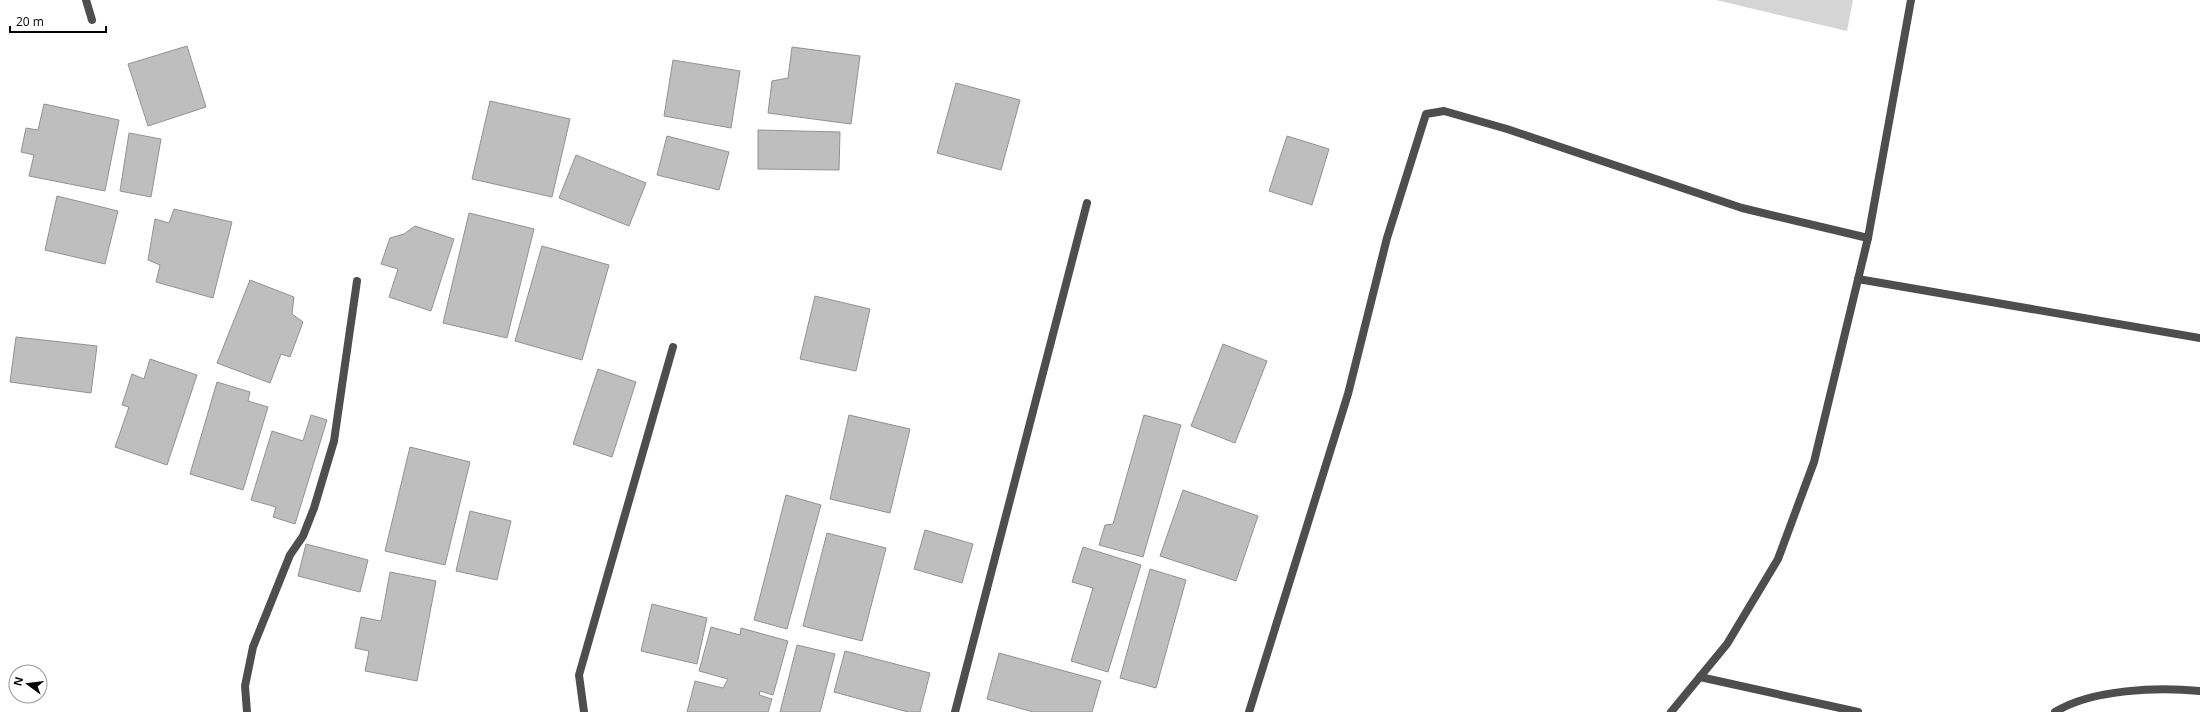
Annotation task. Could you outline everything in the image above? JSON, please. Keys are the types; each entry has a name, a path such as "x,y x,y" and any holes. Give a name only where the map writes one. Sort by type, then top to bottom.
{"street":[{"path":"86,0 92,20"},
{"path":"1671,712 1727,644 1778,559 1814,462 1868,238 1911,0"},
{"path":"1249,712 1348,394 1387,238 1426,114 1444,111 1515,132 1742,208 1868,238"},
{"path":"955,712 1087,203"},
{"path":"1858,279 2200,338"},
{"path":"247,712 245,686 253,647 290,555 303,536 314,508 334,441 357,280"},
{"path":"584,712 579,675 673,347"},
{"path":"1700,677 1858,712"},
{"path":"2055,712 2120,691 2176,689 2200,691"}],"shaded area":[{"path":"1716,0 1853,0 1847,31"}],"building":[{"path":"187,46 206,107 148,126 128,64"},
{"path":"792,47 860,56 851,124 768,113 772,81 788,78"},
{"path":"673,60 740,71 731,128 664,116"},
{"path":"956,83 1020,100 1001,170 937,153"},
{"path":"490,101 570,119 552,197 472,179"},
{"path":"44,104 119,120 105,191 29,176 34,155 21,152 26,128 38,130"},
{"path":"758,130 840,132 839,170 758,169"},
{"path":"129,133 161,139 151,197 120,191"},
{"path":"667,136 729,152 719,190 657,175"},
{"path":"1287,136 1329,149 1312,205 1269,191"},
{"path":"576,155 646,183 629,226 559,198"},
{"path":"57,196 118,211 105,264 45,250"},
{"path":"174,209 232,222 213,298 156,282 160,265 148,260 155,219 169,223"},
{"path":"469,213 534,229 507,338 443,323"},
{"path":"415,226 454,239 431,311 389,297 398,269 381,264 390,238 404,234"},
{"path":"542,246 609,265 582,360 515,341"},
{"path":"250,280 294,297 292,314 303,322 290,357 281,354 270,383 217,363"},
{"path":"815,296 870,309 856,371 800,359"},
{"path":"16,337 97,346 91,393 10,382"},
{"path":"1223,344 1267,361 1235,443 1191,426"},
{"path":"150,359 197,375 167,465 115,447 129,407 122,405 132,374 144,379"},
{"path":"598,369 636,382 612,457 573,444"},
{"path":"217,382 250,392 248,401 268,407 243,490 190,474"},
{"path":"311,415 327,420 295,524 273,517 276,507 251,500 272,431 303,441"},
{"path":"849,415 910,429 890,513 830,499"},
{"path":"1144,415 1181,425 1143,557 1099,545 1105,525 1113,524"},
{"path":"410,447 470,462 445,565 385,551"},
{"path":"1183,490 1258,516 1236,581 1160,556"},
{"path":"786,495 821,505 787,629 754,620"},
{"path":"470,511 511,521 497,580 456,571"},
{"path":"925,530 973,544 962,583 914,569"},
{"path":"827,533 886,548 862,641 803,626"},
{"path":"306,544 368,560 360,592 298,576"},
{"path":"1083,547 1141,565 1108,672 1071,661 1093,588 1072,582"},
{"path":"1150,569 1186,580 1156,688 1120,678"},
{"path":"390,572 436,581 417,681 365,671 369,651 355,648 361,617 381,621"},
{"path":"652,604 707,618 697,664 641,651"},
{"path":"711,627 740,635 741,628 788,641 773,695 760,691 759,695 772,699 768,712 687,712 695,681 723,688 728,679 699,671"},
{"path":"797,645 835,654 820,712 780,712"},
{"path":"845,651 930,673 920,712 908,712 834,692"},
{"path":"999,653 1101,681 1092,712 1033,712 987,699"}]}
